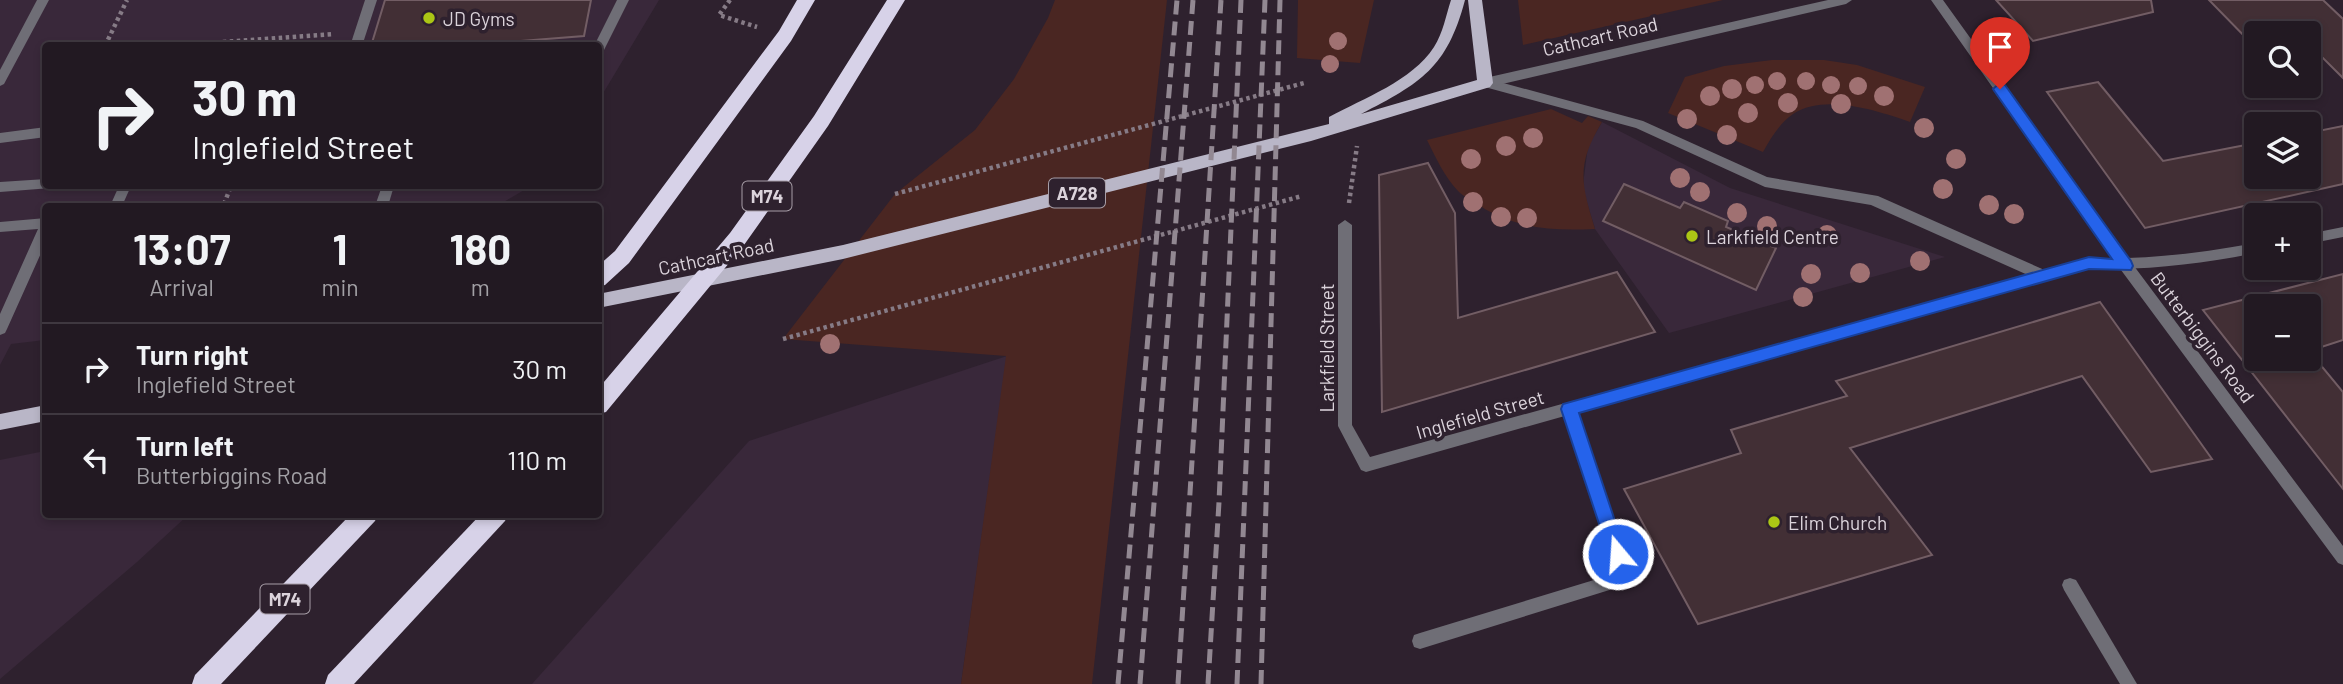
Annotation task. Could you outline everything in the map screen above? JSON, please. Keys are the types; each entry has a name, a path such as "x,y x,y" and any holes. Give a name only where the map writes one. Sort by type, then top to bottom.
{"highway":[{"path":"602,275 622,257 785,36 806,0"},
{"name":"M74","path":"602,400 737,239 821,121 896,0"},
{"name":"M74","path":"204,684 363,518"},
{"path":"337,684 493,518"}],"main road":[{"path":"1311,135 1420,70 1437,54 1447,37 1458,0"},
{"path":"1475,0 1485,83"},
{"name":"A728","path":"1311,135 1485,83"},
{"name":"Cathcart Road","path":"602,300 843,251 1311,135"},
{"path":"0,422 42,414"}],"street":[{"path":"0,81 43,0"},
{"path":"357,42 371,0"},
{"path":"602,42 623,0"},
{"name":"Cathcart Road","path":"1485,83 1846,0"},
{"name":"Butterbiggins Road","path":"1937,0 2126,266 2343,558"},
{"path":"1485,83 1639,124 1765,182 1873,200 2044,276"},
{"path":"0,138 42,133"},
{"path":"0,187 42,184"},
{"path":"0,227 42,224"},
{"name":"Larkfield Street","path":"1345,225 1345,426 1366,465"},
{"path":"2321,236 2343,232"},
{"path":"0,329 42,233"},
{"name":"Inglefield Street","path":"1366,465 2089,263 2126,266 2182,262 2244,250"},
{"path":"1420,641 1626,578 1569,409"},
{"path":"2070,585 2129,684"}],"path":[{"path":"107,42 127,0"},
{"path":"730,0 719,15 785,36"},
{"path":"222,42 360,32"},
{"path":"895,194 1304,83"},
{"path":"1345,225 1361,121"},
{"path":"783,339 1302,196"}],"shaded area":[{"path":"0,0 659,0 602,95 602,42 42,42 42,189 526,189 502,203 42,203 42,340 11,344 0,365"},
{"path":"1055,0 1167,0 1092,684 961,684 1006,356 783,339 895,194 975,130 1014,79"},
{"path":"1298,0 1374,0 1360,63 1297,58"},
{"path":"1518,0 1723,0 1523,45"},
{"path":"1772,60 1824,60 1857,65 1925,87 1910,122 1852,106 1820,105 1806,108 1788,118 1763,152 1668,113 1685,77 1724,66"},
{"path":"1551,109 1582,123 1588,116 1602,122 1588,150 1584,174 1584,186 1595,229 1536,227 1494,214 1458,191 1444,173 1427,140"},
{"path":"1602,122 1730,188 1945,257 1669,333 1595,229 1584,193 1584,177 1588,146"},
{"path":"1007,356 961,684 532,684 749,441"},
{"path":"42,452 42,518 185,518 0,679 0,460"}],"building":[{"path":"385,0 591,0 584,36 509,42 372,42"},
{"path":"1996,0 2151,0 2153,12 2033,41"},
{"path":"2209,0 2323,0 2343,19 2343,78 2321,58 2321,21 2244,21 2244,36"},
{"path":"2098,82 2163,161 2244,145 2244,189 2320,189 2258,203 2244,203 2244,206 2145,228 2047,92"},
{"path":"2343,126 2343,184 2321,189 2321,130"},
{"path":"1428,163 1455,213 1458,318 1617,272 1655,332 1382,412 1379,175"},
{"name":"Larkfield Centre","path":"1624,184 1680,208 1684,202 1728,221 1726,227 1776,248 1756,290 1603,221"},
{"path":"2343,274 2343,340 2321,347 2321,294 2265,294"},
{"path":"2244,299 2244,362 2203,310"},
{"path":"2100,302 2212,459 2151,472 2082,376 1850,448 1932,555 1698,624 1624,489 1741,453 1731,430 1847,396 1836,381"},
{"path":"2321,365 2343,392 2343,489 2251,371 2321,371"}],"railway":[{"path":"1118,684 1177,0"},
{"path":"1140,684 1193,0"},
{"path":"1178,684 1221,0"},
{"path":"1208,684 1219,502 1241,0"},
{"path":"1237,684 1265,0"},
{"path":"1261,684 1280,0"}],"place":[{"name":"JD Gyms","path":"429,18"},
{"name":"Larkfield Centre","path":"1692,236"},
{"name":"Elim Church","path":"1774,522"}],"route":[{"path":"1618,554 1569,409 2089,263 2126,266 2000,89"}]}
